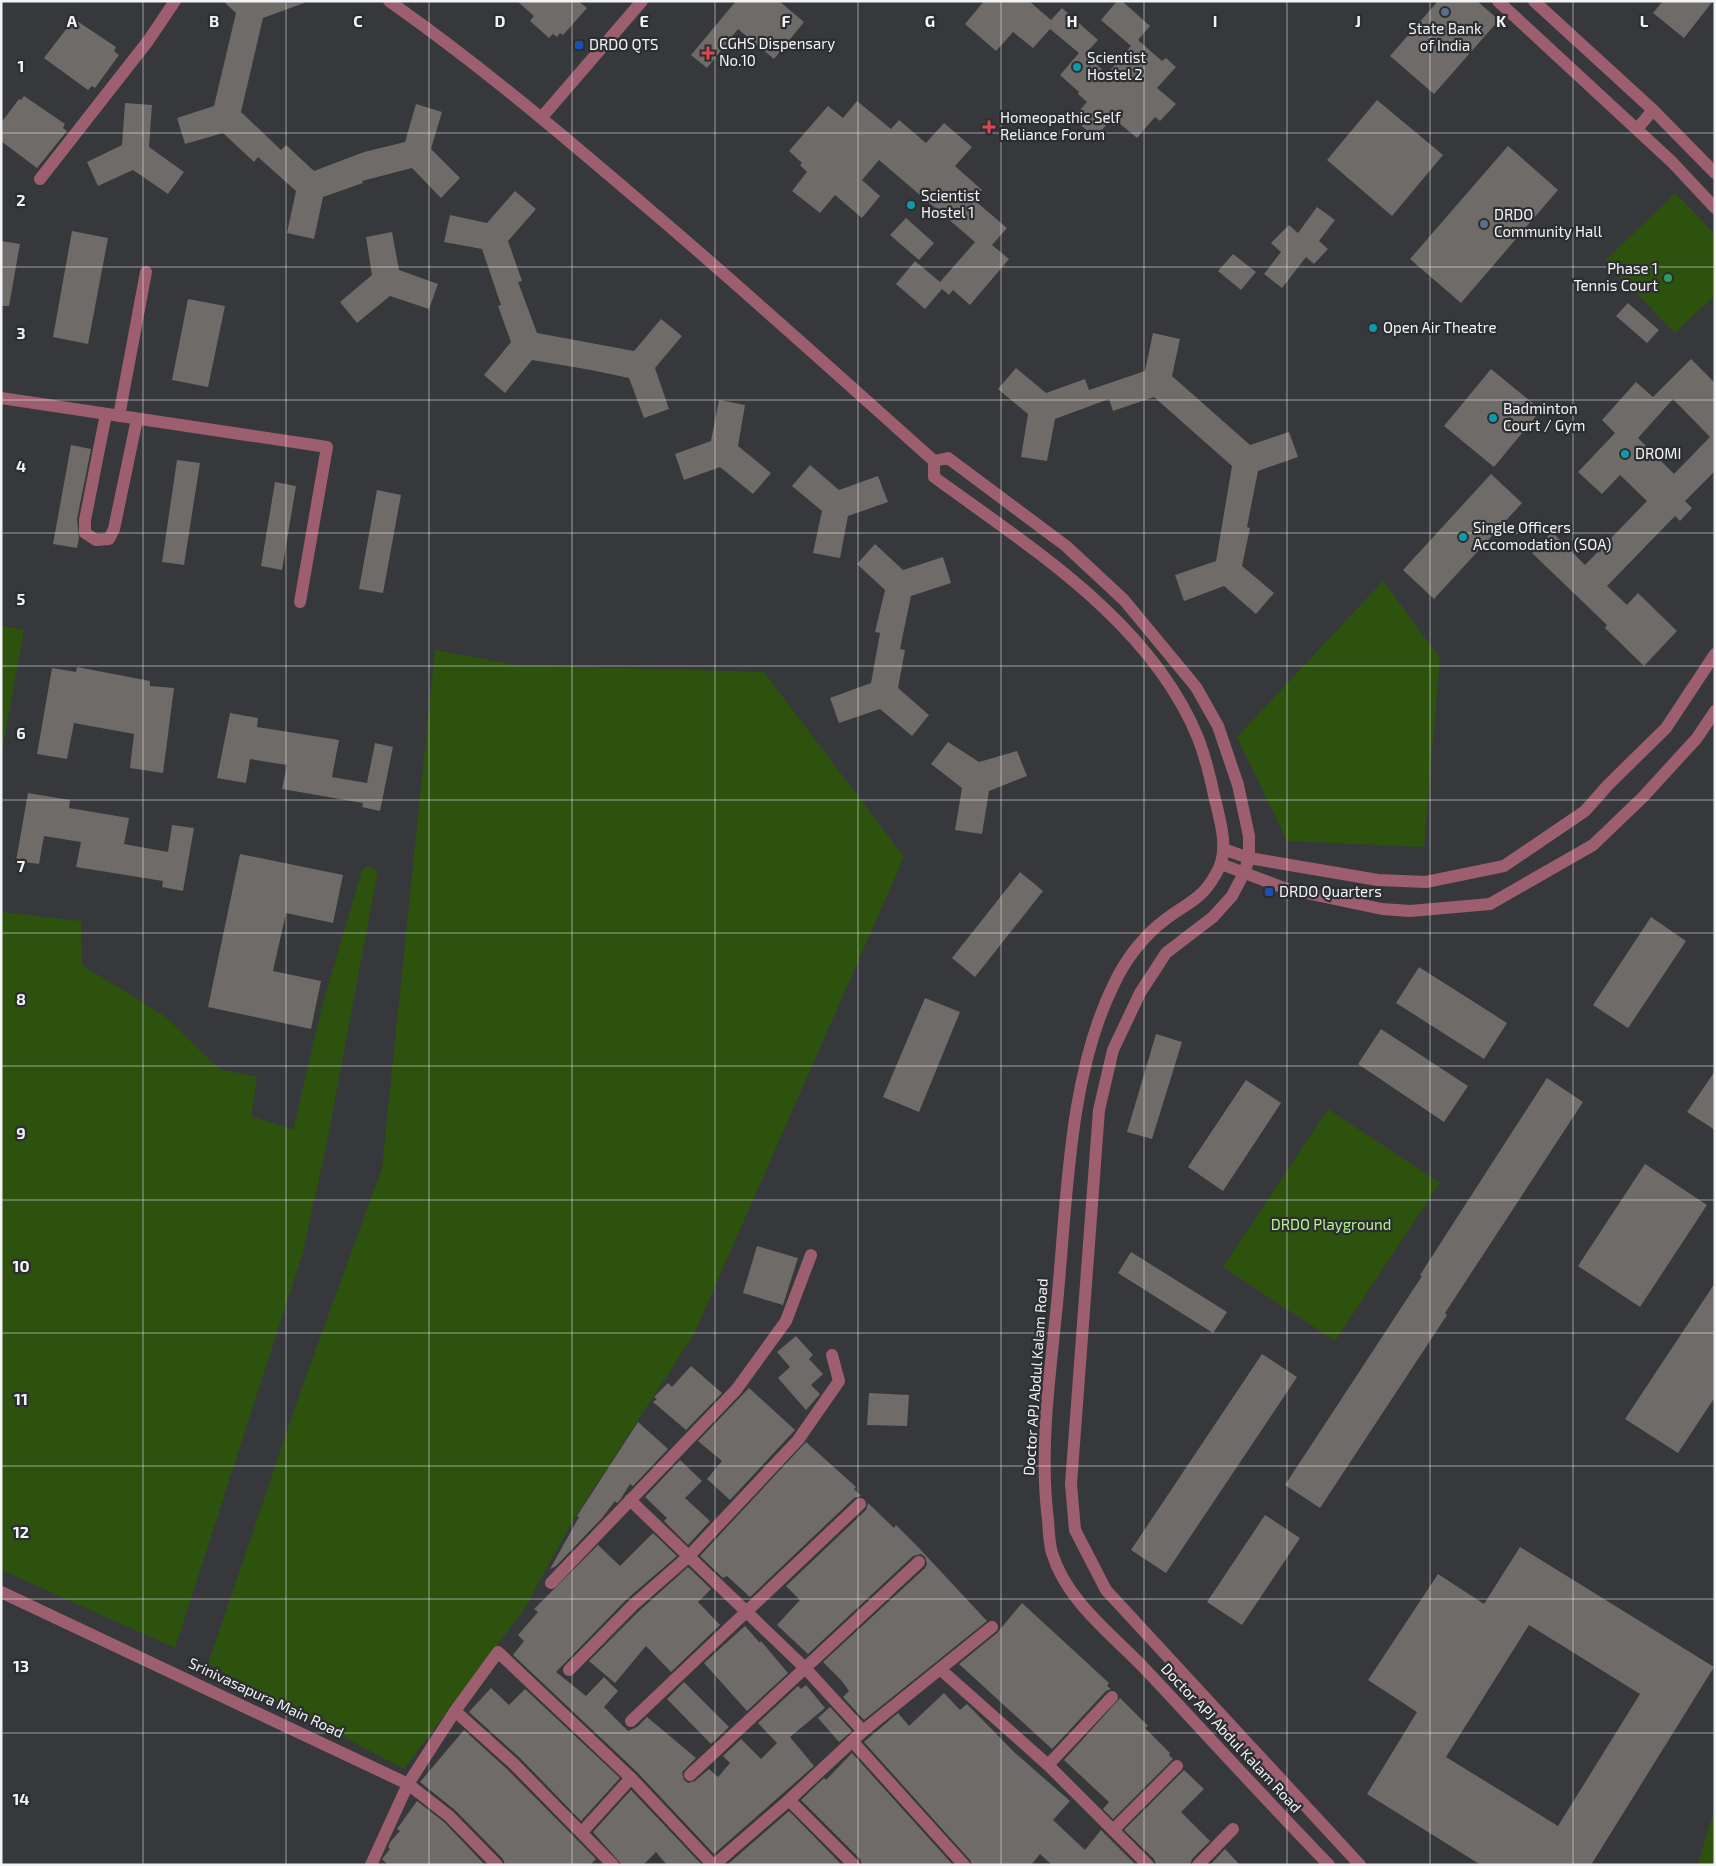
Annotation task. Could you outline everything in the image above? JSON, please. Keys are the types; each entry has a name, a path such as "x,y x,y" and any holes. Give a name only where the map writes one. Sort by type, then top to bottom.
{"street":[{"path":"40,179 148,41 175,1"},
{"path":"390,1 477,65 542,117 701,253 934,461 934,477 1093,597 1134,639 1173,690 1198,740 1220,819 1223,849 1221,864 1287,889 1382,909 1410,911 1490,904 1593,845 1643,797 1697,738 1715,711"},
{"path":"1498,1 1672,162 1715,208"},
{"path":"1534,1 1653,110 1715,173"},
{"path":"542,117 636,3"},
{"path":"1637,129 1653,110"},
{"path":"119,416 146,272"},
{"path":"1,398 327,447 300,602"},
{"path":"106,414 85,520 86,533 96,540 108,539 114,529 137,419"},
{"path":"934,461 948,458 1066,546 1124,600 1196,687 1218,726 1238,785 1249,836 1249,858 1244,873 1232,896 1213,917 1166,953 1140,993 1113,1050 1098,1120 1071,1484 1075,1530 1106,1590 1360,1865"},
{"path":"997,523 1009,505"},
{"path":"1223,849 1249,858 1378,880 1426,882 1504,866 1584,812 1608,785 1666,728 1715,654"},
{"name":"Doctor APJ Abdul Kalam Road","path":"1221,864 1211,883 1195,901 1166,919 1144,939 1114,983 1092,1041 1074,1122 1066,1195 1065,1225 1049,1387 1044,1487 1052,1553 1064,1580 1084,1608 1329,1865"},
{"path":"551,1583 736,1390 786,1321 811,1255"},
{"path":"569,1670 634,1605 689,1556 798,1440 839,1381 832,1355"},
{"path":"630,1500 805,1668 863,1731"},
{"path":"631,1721 860,1504"},
{"path":"690,1774 919,1562"},
{"name":"Srinivasapura Main Road","path":"1,1592 408,1784 449,1816 497,1865"},
{"path":"371,1865 408,1784 455,1711 498,1652 631,1778 713,1865 789,1800 863,1731 992,1627"},
{"path":"940,1669 1048,1765 1148,1865"},
{"path":"1048,1765 1112,1697"},
{"path":"455,1711 514,1764 613,1865"},
{"path":"852,1742 964,1865"},
{"path":"1114,1829 1177,1766"},
{"path":"582,1832 631,1778"},
{"path":"789,1800 854,1865"},
{"path":"1198,1865 1233,1829"}],"green space":[{"name":"Phase 1 Tennis Court","path":"1675,193 1715,234 1715,295 1675,333 1605,261"},
{"path":"1383,581 1440,658 1424,847 1287,841 1237,737"},
{"path":"1,626 24,630 1,757"},
{"path":"435,650 516,665 764,672 904,857 694,1334 572,1522 525,1608 404,1769 208,1664 301,1390 382,1168"},
{"path":"367,866 376,869 377,876 327,1142 303,1252 175,1648 1,1570 1,912 81,921 82,965 166,1017 219,1069 257,1077 251,1116 293,1130 323,1003 362,870"},
{"name":"DRDO Playground","path":"1328,1109 1440,1183 1335,1341 1223,1267"},
{"path":"1715,1807 1715,1865 1697,1865 1698,1863"}],"building":[{"path":"223,1 304,1 304,3 263,18 241,112 281,150 286,145 314,171 364,152 405,142 416,104 442,112 431,149 460,178 441,198 412,168 362,181 363,183 323,197 314,239 287,233 296,191 258,157 254,162 223,133 185,144 177,118 214,106 236,13"},
{"path":"517,1 578,1 587,8 563,35 560,33 557,37 553,34 549,38 530,21 534,16"},
{"path":"736,1 779,1 804,22 774,59 738,29 707,68 691,55"},
{"name":"Scientist Hostel 2","path":"984,1 1029,1 1051,20 1062,8 1098,40 1085,54 1107,74 1131,46 1101,20 1117,1 1122,1 1150,26 1138,40 1162,61 1166,58 1176,67 1157,88 1176,104 1160,121 1155,117 1137,138 1118,122 1114,126 1109,122 1095,138 1073,118 1087,102 1060,75 1079,53 1050,29 1033,48 1013,32 996,51 965,24"},
{"path":"1438,1 1477,1 1499,20 1434,94 1390,56"},
{"path":"1663,1 1713,1 1684,38 1653,13"},
{"path":"74,19 116,47 114,51 119,55 95,88 92,86 88,90 44,58"},
{"path":"24,96 65,124 63,128 67,131 37,168 1,141 1,123 19,99 21,100"},
{"path":"1377,100 1443,155 1392,216 1327,160"},
{"name":"Scientist Hostel 1","path":"857,101 891,129 899,120 926,143 944,123 972,147 955,166 982,190 973,199 1007,228 992,245 1009,259 970,305 953,290 949,295 942,289 925,309 896,284 915,261 940,282 975,242 879,160 862,180 880,196 862,218 835,195 820,213 792,191 807,172 800,165 802,163 789,151 828,106 843,118"},
{"path":"125,103 152,105 149,147 184,172 168,194 133,170 98,186 87,162 122,145"},
{"name":"DRDO Community Hall","path":"1508,146 1558,190 1461,303 1410,259"},
{"path":"515,191 536,209 508,241 522,281 518,282 537,333 634,351 661,319 682,336 655,368 669,409 644,418 629,378 591,370 532,360 505,393 484,375 511,342 498,306 501,305 482,249 444,242 450,215 487,223"},
{"path":"1317,207 1335,220 1319,241 1328,249 1314,264 1306,257 1282,288 1264,274 1281,252 1271,243 1289,225 1298,233"},
{"path":"906,218 934,243 919,260 890,235"},
{"path":"72,231 108,238 88,344 53,337"},
{"path":"392,232 399,270 438,284 429,309 390,296 357,323 340,302 372,275 366,237"},
{"path":"1,241 20,244 9,306 1,306"},
{"path":"1233,254 1256,272 1241,290 1218,271"},
{"path":"188,299 225,306 208,387 172,380"},
{"path":"1628,303 1659,330 1647,343 1616,316"},
{"path":"1153,333 1180,339 1172,376 1250,445 1289,432 1298,457 1258,471 1247,527 1250,528 1242,566 1274,593 1256,614 1224,586 1184,601 1175,575 1216,561 1232,466 1154,397 1113,411 1109,399 1055,419 1047,461 1021,457 1028,414 998,389 1016,368 1046,393 1085,379 1089,390 1145,371"},
{"name":"DROMI","path":"1691,359 1715,383 1715,471 1685,501 1692,508 1680,521 1675,516 1607,586 1627,605 1638,593 1677,631 1644,666 1605,628 1607,625 1532,553 1552,532 1585,565 1647,501 1620,475 1602,494 1578,472 1615,433 1602,420 1636,382 1653,397","holes":["1673,399 1710,437 1674,474 1638,438"]},
{"name":"Badminton Court / Gym","path":"1491,369 1541,410 1494,467 1444,426"},
{"path":"719,400 745,405 738,446 771,473 753,494 720,467 684,480 675,454 711,441"},
{"path":"71,445 91,449 77,519 79,538 77,548 53,544"},
{"path":"177,460 200,463 184,565 162,562"},
{"path":"810,465 839,490 878,476 888,502 848,516 840,558 813,553 822,511 792,486"},
{"name":"Single Officers Accomodation (SOA)","path":"1491,474 1522,503 1434,599 1403,570"},
{"path":"275,482 296,486 282,570 261,566"},
{"path":"377,490 401,495 383,593 359,589"},
{"path":"875,544 903,570 943,557 951,583 911,596 900,649 905,650 898,688 929,715 912,736 880,709 839,723 830,698 871,683 880,633 875,632 885,590 857,564"},
{"path":"77,667 150,681 150,686 174,688 163,773 130,768 134,734 74,723 67,759 37,754 52,668 76,672"},
{"path":"230,713 258,718 257,727 339,740 332,777 367,783 375,743 393,747 380,811 362,807 363,803 282,789 287,765 250,759 246,783 217,778"},
{"path":"948,742 979,762 1017,751 1027,776 989,791 982,834 955,830 962,788 931,764"},
{"path":"28,793 70,800 69,808 129,818 124,844 168,852 172,825 194,828 183,891 162,887 163,881 76,867 81,842 44,836 39,864 16,861"},
{"path":"240,854 343,875 333,923 286,913 273,971 321,981 311,1029 208,1007"},
{"path":"1020,872 1043,891 975,977 952,958"},
{"path":"1651,917 1686,941 1628,1028 1593,1005"},
{"path":"1419,967 1507,1023 1484,1059 1396,1003"},
{"path":"925,998 960,1012 919,1112 883,1097"},
{"path":"1381,1029 1468,1086 1444,1122 1358,1064"},
{"path":"1156,1034 1182,1042 1152,1139 1127,1132"},
{"path":"1715,1071 1715,1130 1687,1112"},
{"path":"1547,1078 1583,1102 1445,1313 1447,1315 1320,1508 1285,1485 1422,1276 1420,1275"},
{"path":"1246,1080 1281,1103 1223,1191 1188,1167"},
{"path":"1645,1164 1707,1205 1640,1307 1578,1266"},
{"path":"757,1246 798,1258 783,1305 743,1293"},
{"path":"1131,1252 1227,1312 1213,1333 1118,1273"},
{"path":"1715,1283 1715,1397 1678,1453 1625,1419"},
{"path":"796,1336 813,1355 809,1359 823,1374 811,1385 820,1394 806,1410 778,1378 790,1367 777,1352"},
{"path":"1262,1354 1297,1377 1166,1573 1131,1550"},
{"path":"691,1366 722,1393 686,1430 653,1402 657,1399 654,1397 668,1383 672,1387"},
{"path":"749,1388 795,1430 730,1500 707,1479 722,1461 698,1441"},
{"path":"869,1393 909,1395 907,1426 867,1425"},
{"path":"638,1422 668,1449 633,1486 630,1484 620,1500 617,1503 615,1501 602,1518 556,1566 550,1569 579,1517 577,1516"},
{"path":"806,1442 856,1487 854,1489 861,1496 854,1498 750,1597 727,1576 723,1578 700,1556"},
{"path":"680,1460 702,1481 685,1498 710,1521 688,1545 664,1521 667,1518 645,1497"},
{"path":"868,1503 894,1528 896,1525 987,1621 864,1720 843,1697 849,1691 823,1662 925,1568 927,1564 925,1557 921,1554 913,1556 808,1654 777,1625 800,1600 786,1586 866,1510"},
{"path":"1265,1515 1300,1538 1242,1625 1207,1602"},
{"path":"653,1533 677,1556 627,1599 556,1672 586,1696 604,1677 618,1691 604,1707 628,1731 637,1727 647,1717 696,1758 682,1772 684,1780 688,1783 695,1781 709,1769 718,1777 730,1763 723,1756 741,1739 761,1759 777,1743 758,1723 798,1686 801,1689 806,1685 825,1708 790,1737 814,1766 714,1854 637,1772 513,1655 524,1641 518,1635 538,1612 534,1609 598,1545 620,1566"},
{"path":"1520,1547 1714,1667 1591,1865 1481,1865 1367,1794 1417,1712 1368,1680 1438,1574 1484,1604","holes":["1529,1625 1640,1694 1558,1826 1446,1757"]},
{"path":"688,1567 711,1589 698,1602 720,1625 671,1672 646,1646 615,1683 589,1661 639,1611"},
{"path":"1022,1603 1109,1683 1107,1686 1111,1689 1106,1691 1052,1749 959,1664 997,1633"},
{"path":"745,1626 760,1643 761,1641 788,1673 747,1711 704,1663"},
{"path":"684,1682 729,1727 711,1744 667,1699"},
{"path":"491,1688 509,1705 525,1689 620,1778 581,1821 520,1758 469,1712"},
{"path":"944,1693 960,1710 967,1704 1015,1753 1070,1801 1053,1820 1085,1850 1101,1830 1136,1865 1052,1865 1040,1854 1031,1865 972,1865 970,1860 864,1742 898,1713 909,1726"},
{"path":"1120,1698 1148,1726 1145,1728 1170,1753 1169,1755 1173,1759 1113,1819 1103,1809 1109,1802 1064,1760"},
{"path":"830,1707 852,1731 839,1742 818,1718"},
{"path":"464,1730 508,1770 596,1859 590,1865 505,1865 503,1859 455,1810 420,1782"},
{"path":"852,1753 953,1865 862,1865 860,1859 801,1800 824,1778 826,1780"},
{"path":"1184,1770 1204,1789 1181,1812 1210,1841 1192,1859 1190,1865 1156,1865 1154,1859 1124,1830"},
{"path":"631,1790 702,1865 667,1865 656,1852 643,1865 622,1865 593,1832"},
{"path":"417,1801 444,1822 485,1865 388,1865 382,1859 390,1849 388,1847 391,1841 400,1831 397,1829"},
{"path":"789,1811 842,1865 727,1865"},
{"path":"1225,1849 1240,1865 1210,1865"}],"place":[{"name":"State Bank of India","path":"1445,12"},
{"name":"DRDO QTS","path":"579,45"},
{"name":"CGHS Dispensary No.10","path":"708,53"},
{"name":"Scientist Hostel 2","path":"1077,67"},
{"name":"Homeopathic Self Reliance Forum","path":"989,127"},
{"name":"Scientist Hostel 1","path":"911,205"},
{"name":"DRDO Community Hall","path":"1484,224"},
{"name":"Phase 1 Tennis Court","path":"1668,278"},
{"name":"Open Air Theatre","path":"1373,328"},
{"name":"Badminton Court / Gym","path":"1493,418"},
{"name":"DROMI","path":"1625,454"},
{"name":"Single Officers Accomodation (SOA)","path":"1463,537"},
{"name":"DRDO Quarters","path":"1269,892"}]}
